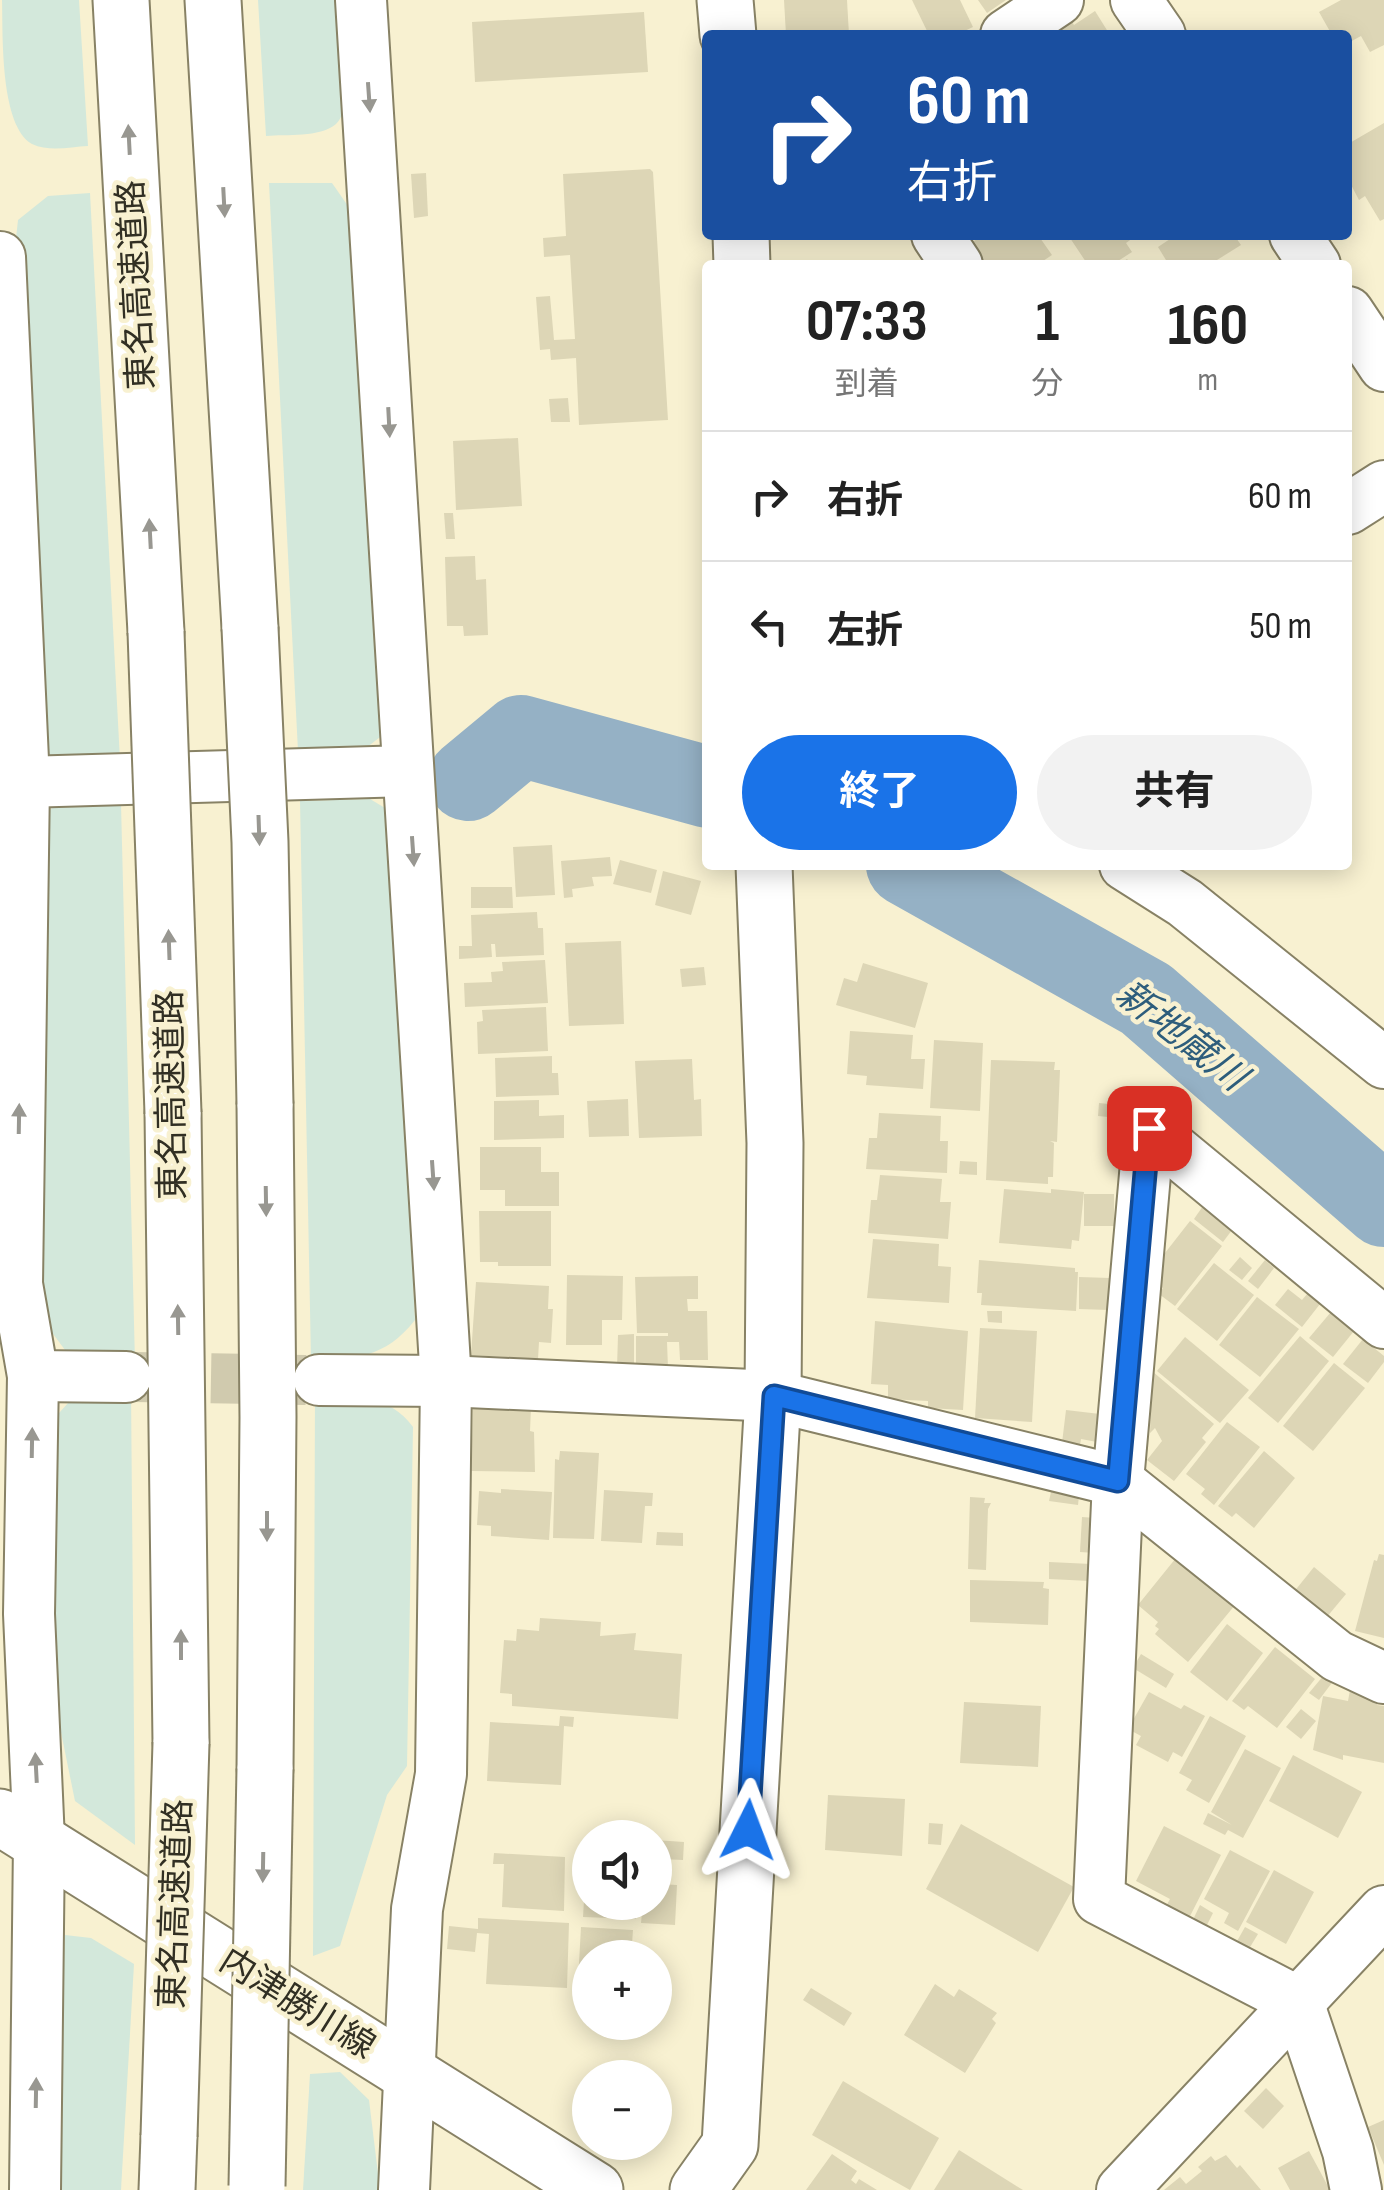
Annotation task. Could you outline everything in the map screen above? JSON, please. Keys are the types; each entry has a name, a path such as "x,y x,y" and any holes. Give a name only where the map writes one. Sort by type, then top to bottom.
{"main road":[{"name":"東名高速道路","path":"122,0 156,632 174,1112 182,1742 167,2190"},
{"path":"212,0 260,842 268,1417 257,2188"},
{"path":"725,0 728,30"},
{"path":"698,2190 730,2144 774,1396 775,1143 764,870"},
{"name":"内津勝川線","path":"20,1829 595,2190"}],"street":[{"path":"361,0 446,1382 440,1774 417,1910 404,2190"},
{"path":"1013,30 1058,0"},
{"path":"1136,0 1157,30"},
{"path":"0,257 24,782 17,1284 33,1376 20,1829 35,2190"},
{"path":"1352,318 1384,366"},
{"path":"1352,506 1384,486"},
{"path":"24,782 408,771"},
{"path":"1133,870 1185,903 1384,1063"},
{"path":"1356,2190 1348,2151 1298,2002 1099,1899 1118,1481 1149,1128 1384,1323"},
{"path":"33,1376 126,1377"},
{"path":"319,1380 774,1396 1118,1481 1337,1656 1384,1678"},
{"path":"1122,2190 1384,1911"}],"green space":[{"path":"2,0 79,0 88,146 45,148 32,144 22,134 14,119 5,79"},
{"path":"258,0 339,0 346,85 342,115 336,124 312,133 266,136"},
{"path":"269,183 332,183 348,206 384,734 362,751 298,751"},
{"path":"90,193 120,760 45,764 14,257 18,220 48,196"},
{"path":"370,799 390,811 415,1320 392,1342 369,1354 311,1360 300,801"},
{"path":"121,804 135,1363 68,1354 39,1315 38,819 52,808"},
{"path":"108,1390 131,1391 135,1845 75,1801 41,1634 40,1434 69,1402"},
{"path":"315,1394 381,1403 404,1416 413,1427 407,1766 387,1795 340,1946 313,1956"},
{"path":"65,1935 91,1938 134,1964 121,2190 50,2190"},
{"path":"340,2072 369,2100 380,2190 303,2190 310,2074"}],"building":[{"path":"784,0 847,0 849,30 786,30"},
{"path":"912,0 960,0 973,27 967,30 927,30"},
{"path":"978,0 1006,0 987,13"},
{"path":"1341,0 1384,0 1384,45 1370,52 1361,36 1352,41 1352,30 1329,30 1319,12"},
{"path":"1095,11 1107,30 1050,30 1069,17 1074,25"},
{"path":"644,12 648,72 475,82 472,22"},
{"path":"1384,123 1384,219 1380,221 1365,196 1359,200 1352,187 1352,142"},
{"path":"650,169 668,420 579,425 576,358 551,360 550,349 540,350 536,297 550,296 554,340 575,339 570,255 544,257 543,238 566,236 563,174"},
{"path":"426,173 428,216 414,218 411,174"},
{"path":"976,240 1042,240 1052,255 1044,260 978,260 968,245"},
{"path":"1071,240 1130,240 1126,243 1132,252 1120,260 1085,260"},
{"path":"1168,240 1238,240 1241,245 1217,260 1166,260 1158,247"},
{"path":"568,398 570,422 551,422 549,399"},
{"path":"518,438 522,506 456,510 453,441"},
{"path":"444,513 453,513 455,539 446,539"},
{"path":"475,556 476,580 486,579 488,635 464,636 463,626 447,626 445,557"},
{"path":"552,845 555,895 516,897 513,847"},
{"path":"610,857 612,876 592,877 594,886 572,889 573,897 564,898 561,861"},
{"path":"620,860 657,870 651,893 613,884"},
{"path":"663,871 701,881 691,915 655,905"},
{"path":"471,887 512,887 513,908 471,908"},
{"path":"537,912 538,928 543,928 544,955 496,957 495,944 491,944 492,957 459,959 459,946 472,946 471,915"},
{"path":"621,941 624,1024 569,1026 565,943"},
{"path":"545,960 548,1003 465,1007 464,983 492,982 491,972 503,971 502,962"},
{"path":"863,963 928,983 915,1028 836,1005 844,978 857,982"},
{"path":"704,967 706,985 682,987 680,969"},
{"path":"546,1007 548,1051 478,1054 477,1022 483,1021 482,1010"},
{"path":"850,1031 913,1035 911,1059 925,1059 923,1089 866,1085 867,1076 847,1074"},
{"path":"934,1040 983,1043 980,1111 930,1108"},
{"path":"552,1056 552,1073 558,1073 559,1095 496,1097 495,1058"},
{"path":"692,1059 694,1100 701,1099 702,1136 639,1138 635,1061"},
{"path":"991,1060 1055,1062 1054,1070 1060,1070 1057,1142 1050,1141 1054,1143 1053,1177 1048,1177 1048,1184 986,1180"},
{"path":"628,1099 629,1136 589,1137 587,1101"},
{"path":"539,1100 539,1116 564,1115 564,1138 494,1140 494,1101"},
{"path":"1099,1103 1118,1105 1118,1118 1098,1116"},
{"path":"879,1113 941,1116 940,1141 948,1141 947,1173 866,1169 869,1138 877,1138"},
{"path":"480,1147 541,1147 541,1172 559,1172 559,1206 505,1206 505,1190 480,1190"},
{"path":"960,1161 977,1162 977,1175 959,1174"},
{"path":"880,1175 942,1179 940,1202 951,1202 948,1239 868,1233 871,1200 877,1200"},
{"path":"1004,1189 1084,1192 1079,1241 1072,1240 1071,1249 999,1243"},
{"path":"1084,1194 1114,1194 1114,1226 1084,1226"},
{"path":"1203,1206 1232,1230 1223,1242 1194,1219"},
{"path":"479,1211 551,1211 551,1266 480,1262"},
{"path":"1190,1221 1222,1246 1175,1306 1159,1294 1163,1288 1156,1283 1156,1273 1163,1265 1158,1262"},
{"path":"873,1239 939,1244 938,1266 951,1267 949,1303 867,1298"},
{"path":"1240,1257 1252,1268 1242,1280 1229,1270"},
{"path":"979,1260 1075,1268 1076,1311 981,1305 982,1293 977,1293"},
{"path":"1265,1260 1274,1268 1258,1289 1248,1281"},
{"path":"1214,1263 1254,1295 1217,1341 1177,1309"},
{"path":"567,1275 623,1276 622,1320 602,1320 602,1345 566,1345"},
{"path":"698,1276 698,1299 687,1299 688,1311 707,1311 708,1360 680,1360 679,1342 667,1342 668,1368 636,1368 636,1336 668,1333 637,1333 635,1277"},
{"path":"1079,1277 1110,1278 1109,1310 1079,1309"},
{"path":"476,1282 549,1286 548,1309 553,1309 551,1343 539,1342 538,1359 471,1355"},
{"path":"1288,1289 1302,1300 1308,1293 1320,1304 1302,1327 1275,1305"},
{"path":"1257,1297 1299,1329 1260,1377 1219,1345"},
{"path":"987,1311 1002,1311 1002,1323 988,1322"},
{"path":"1331,1312 1354,1331 1333,1357 1309,1338"},
{"path":"875,1321 968,1331 963,1410 928,1408 928,1401 888,1399 888,1385 871,1384"},
{"path":"980,1328 1037,1331 1032,1422 975,1418"},
{"path":"634,1334 634,1367 617,1367 618,1335"},
{"path":"1300,1336 1329,1361 1278,1423 1248,1398"},
{"path":"1185,1337 1249,1390 1220,1423 1157,1371"},
{"path":"1363,1339 1384,1356 1384,1362 1368,1383 1343,1364"},
{"path":"1334,1363 1365,1388 1313,1451 1283,1426"},
{"path":"1152,1371 1214,1424 1202,1438 1206,1442 1174,1481 1147,1460 1162,1441 1155,1428 1150,1433"},
{"path":"486,1404 531,1407 535,1472 471,1471 473,1408 486,1409"},
{"path":"1066,1410 1100,1414 1097,1442 1081,1439 1080,1445 1062,1443"},
{"path":"1227,1422 1260,1447 1214,1505 1201,1494 1205,1489 1186,1474"},
{"path":"560,1451 599,1453 594,1539 553,1538 555,1459 559,1460"},
{"path":"1264,1451 1295,1478 1254,1528 1236,1513 1232,1517 1218,1506"},
{"path":"501,1489 552,1492 549,1540 491,1536 491,1526 477,1525 479,1491 501,1493"},
{"path":"604,1490 653,1493 652,1506 645,1506 642,1543 601,1541"},
{"path":"1051,1492 1079,1496 1078,1505 1049,1501"},
{"path":"970,1497 985,1498 984,1503 991,1503 986,1570 968,1569"},
{"path":"1082,1517 1096,1518 1095,1553 1080,1552"},
{"path":"657,1532 683,1533 683,1546 656,1545"},
{"path":"1180,1553 1235,1605 1188,1662 1155,1634 1158,1622 1138,1605"},
{"path":"1379,1554 1384,1555 1384,1638 1355,1631"},
{"path":"1049,1562 1091,1564 1090,1581 1049,1579"},
{"path":"1314,1567 1346,1594 1321,1624 1289,1598"},
{"path":"970,1580 1044,1582 1043,1588 1049,1589 1048,1625 970,1622"},
{"path":"540,1618 601,1622 600,1636 636,1633 634,1650 682,1654 678,1719 512,1706 512,1694 500,1693 504,1640 516,1641 517,1629 539,1631"},
{"path":"1227,1624 1263,1653 1227,1701 1190,1672"},
{"path":"1275,1647 1315,1679 1277,1728 1248,1706 1244,1710 1232,1701"},
{"path":"1141,1654 1174,1674 1166,1688 1133,1668"},
{"path":"1329,1669 1337,1676 1319,1700 1309,1693"},
{"path":"1350,1690 1378,1695 1377,1705 1384,1706 1384,1763 1343,1755 1343,1760 1313,1750 1323,1696 1348,1701"},
{"path":"1149,1692 1181,1709 1184,1705 1205,1716 1182,1757 1173,1752 1168,1762 1136,1745 1141,1736 1128,1729"},
{"path":"964,1702 1041,1706 1038,1767 960,1763"},
{"path":"1301,1709 1316,1721 1301,1739 1286,1727"},
{"path":"560,1716 574,1717 573,1727 564,1726 561,1785 487,1781 490,1722 559,1726"},
{"path":"1210,1716 1246,1736 1209,1803 1186,1790 1192,1780 1179,1773"},
{"path":"1245,1749 1281,1768 1243,1838 1228,1830 1225,1835 1203,1824 1208,1813 1232,1825 1211,1812"},
{"path":"1293,1755 1362,1792 1338,1838 1269,1801"},
{"path":"828,1795 905,1799 902,1856 825,1850"},
{"path":"929,1823 943,1824 941,1845 928,1844"},
{"path":"961,1824 1074,1887 1038,1952 926,1889"},
{"path":"1164,1826 1221,1855 1187,1922 1164,1910 1170,1899 1136,1881"},
{"path":"672,1841 684,1842 683,1860 672,1860"},
{"path":"1230,1850 1270,1871 1238,1931 1224,1923 1229,1913 1204,1899"},
{"path":"494,1853 565,1857 564,1911 502,1907 504,1864 493,1864"},
{"path":"1274,1870 1314,1892 1286,1944 1246,1922"},
{"path":"672,1885 677,1885 675,1925 641,1923 672,1920"},
{"path":"1200,1905 1213,1913 1203,1933 1190,1926"},
{"path":"478,1918 569,1923 567,1988 486,1984 489,1934 477,1933 475,1952 447,1949 449,1926 478,1929"},
{"path":"581,1927 633,1930 632,1940 580,1940"},
{"path":"1245,1927 1258,1934 1244,1957 1232,1950"},
{"path":"935,1984 954,1997 959,1989 997,2013 992,2019 996,2023 965,2073 904,2035"},
{"path":"811,1988 852,2013 844,2026 803,2000"},
{"path":"843,2081 939,2138 910,2190 812,2135"},
{"path":"1266,2088 1284,2106 1263,2129 1244,2111"},
{"path":"1384,2120 1384,2165 1368,2127"},
{"path":"959,2150 1023,2190 934,2190"},
{"path":"1309,2151 1330,2190 1290,2190 1278,2168"},
{"path":"832,2154 857,2171 851,2180 856,2184 859,2179 877,2190 806,2190"},
{"path":"1226,2155 1261,2190 1164,2190 1180,2177 1186,2184 1202,2171 1198,2167 1211,2156 1215,2161"}],"waterway":[{"name":"新地蔵川","path":"468,780 521,736 702,785"},
{"name":"新地蔵川","path":"916,870 1146,999 1384,1206"}],"tunnel":[{"path":"136,1377 306,1380"}],"route":[{"path":"748,1830 774,1396 1118,1481 1149,1128"}]}
